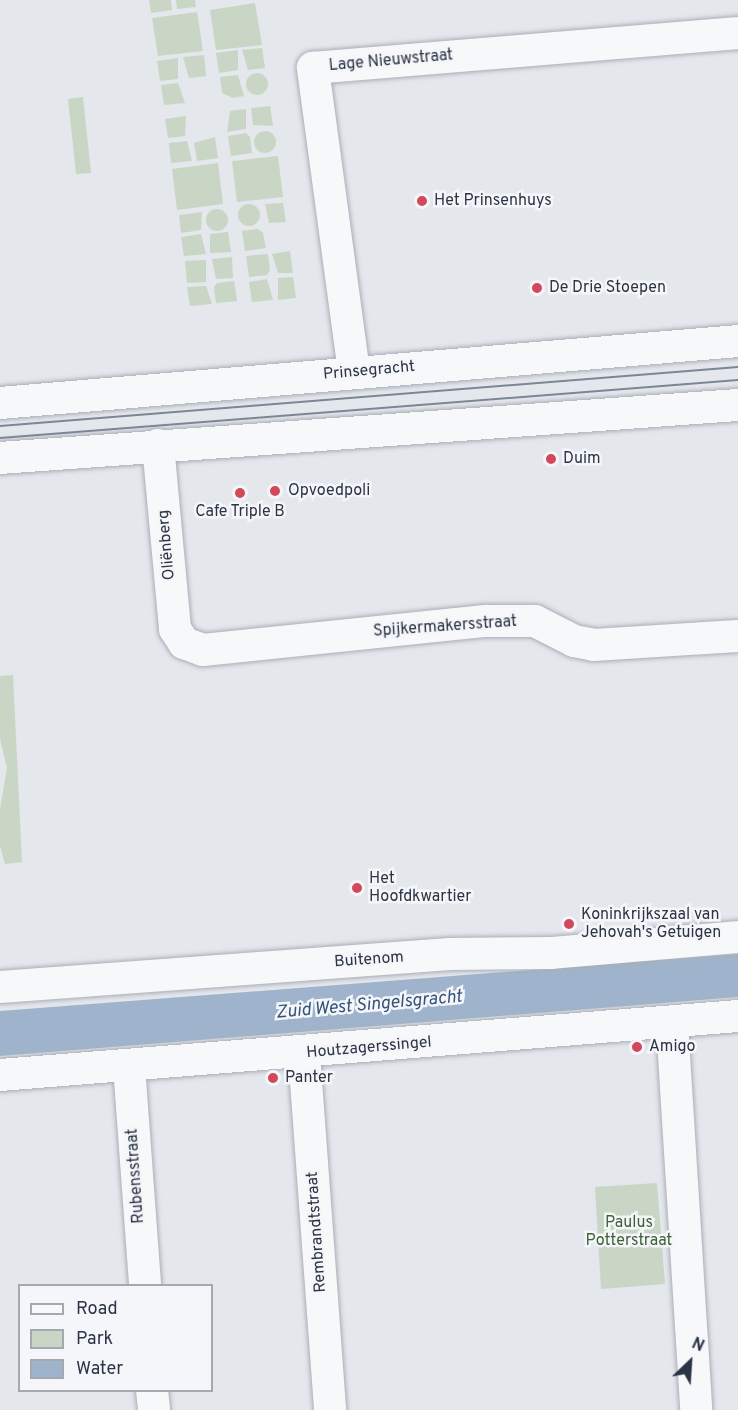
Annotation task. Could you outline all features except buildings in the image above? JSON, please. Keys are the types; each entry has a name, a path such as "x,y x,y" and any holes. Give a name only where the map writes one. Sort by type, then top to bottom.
{"street":[{"name":"Lage Nieuwstraat","path":"354,372 313,69 738,33"},
{"name":"Prinsegracht","path":"0,403 738,341"},
{"path":"0,458 738,405"},
{"name":"Oliënberg","path":"158,445 175,629 184,643"},
{"name":"Spijkermakersstraat","path":"184,643 203,650 486,621 535,621 574,641 594,645 738,636"},
{"name":"Buitenom","path":"0,987 450,954 551,953 738,936"},
{"name":"Houtzagerssingel","path":"0,1075 304,1054 672,1024 738,1016"},
{"path":"672,1024 696,1410"},
{"name":"Rembrandtstraat","path":"304,1054 330,1410"},
{"name":"Rubensstraat","path":"129,1066 145,1284"},
{"path":"153,1392 154,1410"}],"green space":[{"path":"149,0 171,0 172,10 151,13"},
{"path":"176,0 195,0 196,7 177,9"},
{"path":"255,3 262,45 216,50 210,10"},
{"path":"197,12 203,51 158,56 152,18"},
{"path":"262,48 265,68 248,70 242,50"},
{"path":"238,50 238,70 219,73 216,53"},
{"path":"204,55 206,76 189,78 183,57"},
{"path":"178,58 178,79 160,81 157,61"},
{"path":"257,73 265,76 268,84 265,92 257,95 249,92 246,84 249,76"},
{"path":"238,75 244,96 233,98 222,93 220,77"},
{"path":"178,83 185,103 164,105 161,85"},
{"path":"83,97 91,173 76,174 68,99"},
{"path":"270,106 273,126 253,125 251,108"},
{"path":"246,109 246,129 227,132 230,111"},
{"path":"186,116 185,136 168,138 165,119"},
{"path":"265,131 273,134 276,142 273,150 265,153 257,150 254,142 257,134"},
{"path":"246,133 250,137 252,153 231,156 228,136"},
{"path":"215,137 218,158 197,161 194,143"},
{"path":"187,141 192,161 171,163 169,143"},
{"path":"278,156 283,197 237,202 232,161"},
{"path":"218,163 223,204 177,210 172,169"},
{"path":"283,203 286,222 269,223 265,204"},
{"path":"249,204 257,207 260,215 257,223 249,226 241,223 238,215 241,207"},
{"path":"217,209 225,212 228,220 225,228 217,231 209,228 206,220 209,212"},
{"path":"202,212 201,230 181,233 179,215"},
{"path":"258,229 263,233 266,248 245,251 242,231"},
{"path":"228,232 231,252 210,253 210,234"},
{"path":"201,234 206,254 184,256 181,237"},
{"path":"290,251 293,273 278,273 272,254"},
{"path":"268,254 270,270 267,275 249,277 246,256"},
{"path":"232,257 233,278 216,279 212,259"},
{"path":"206,260 206,282 187,283 185,261"},
{"path":"293,277 296,298 278,300 278,278"},
{"path":"267,279 273,300 252,302 249,282"},
{"path":"234,281 237,301 216,303 214,287 217,283"},
{"path":"206,286 212,304 190,306 187,287"},
{"path":"13,675 22,862 5,864 0,846 0,809 7,768 0,739 0,676"},
{"name":"Paulus Potterstraat","path":"657,1183 665,1284 601,1289 595,1187"}],"water":[{"name":"Zuid West Singelsgracht","path":"738,954 738,997 0,1056 0,1011"}],"tram line":[{"path":"0,426 738,367"},
{"path":"0,438 738,380"}],"place":[{"name":"Het Prinsenhuys","path":"422,201"},
{"name":"De Drie Stoepen","path":"537,288"},
{"name":"Duim","path":"551,459"},
{"name":"Opvoedpoli","path":"275,491"},
{"name":"Cafe Triple B","path":"240,493"},
{"name":"Het Hoofdkwartier","path":"357,888"},
{"name":"Koninkrijkszaal van Jehovah's Getuigen","path":"569,924"},
{"name":"Amigo","path":"637,1047"},
{"name":"Panter","path":"273,1078"}]}
